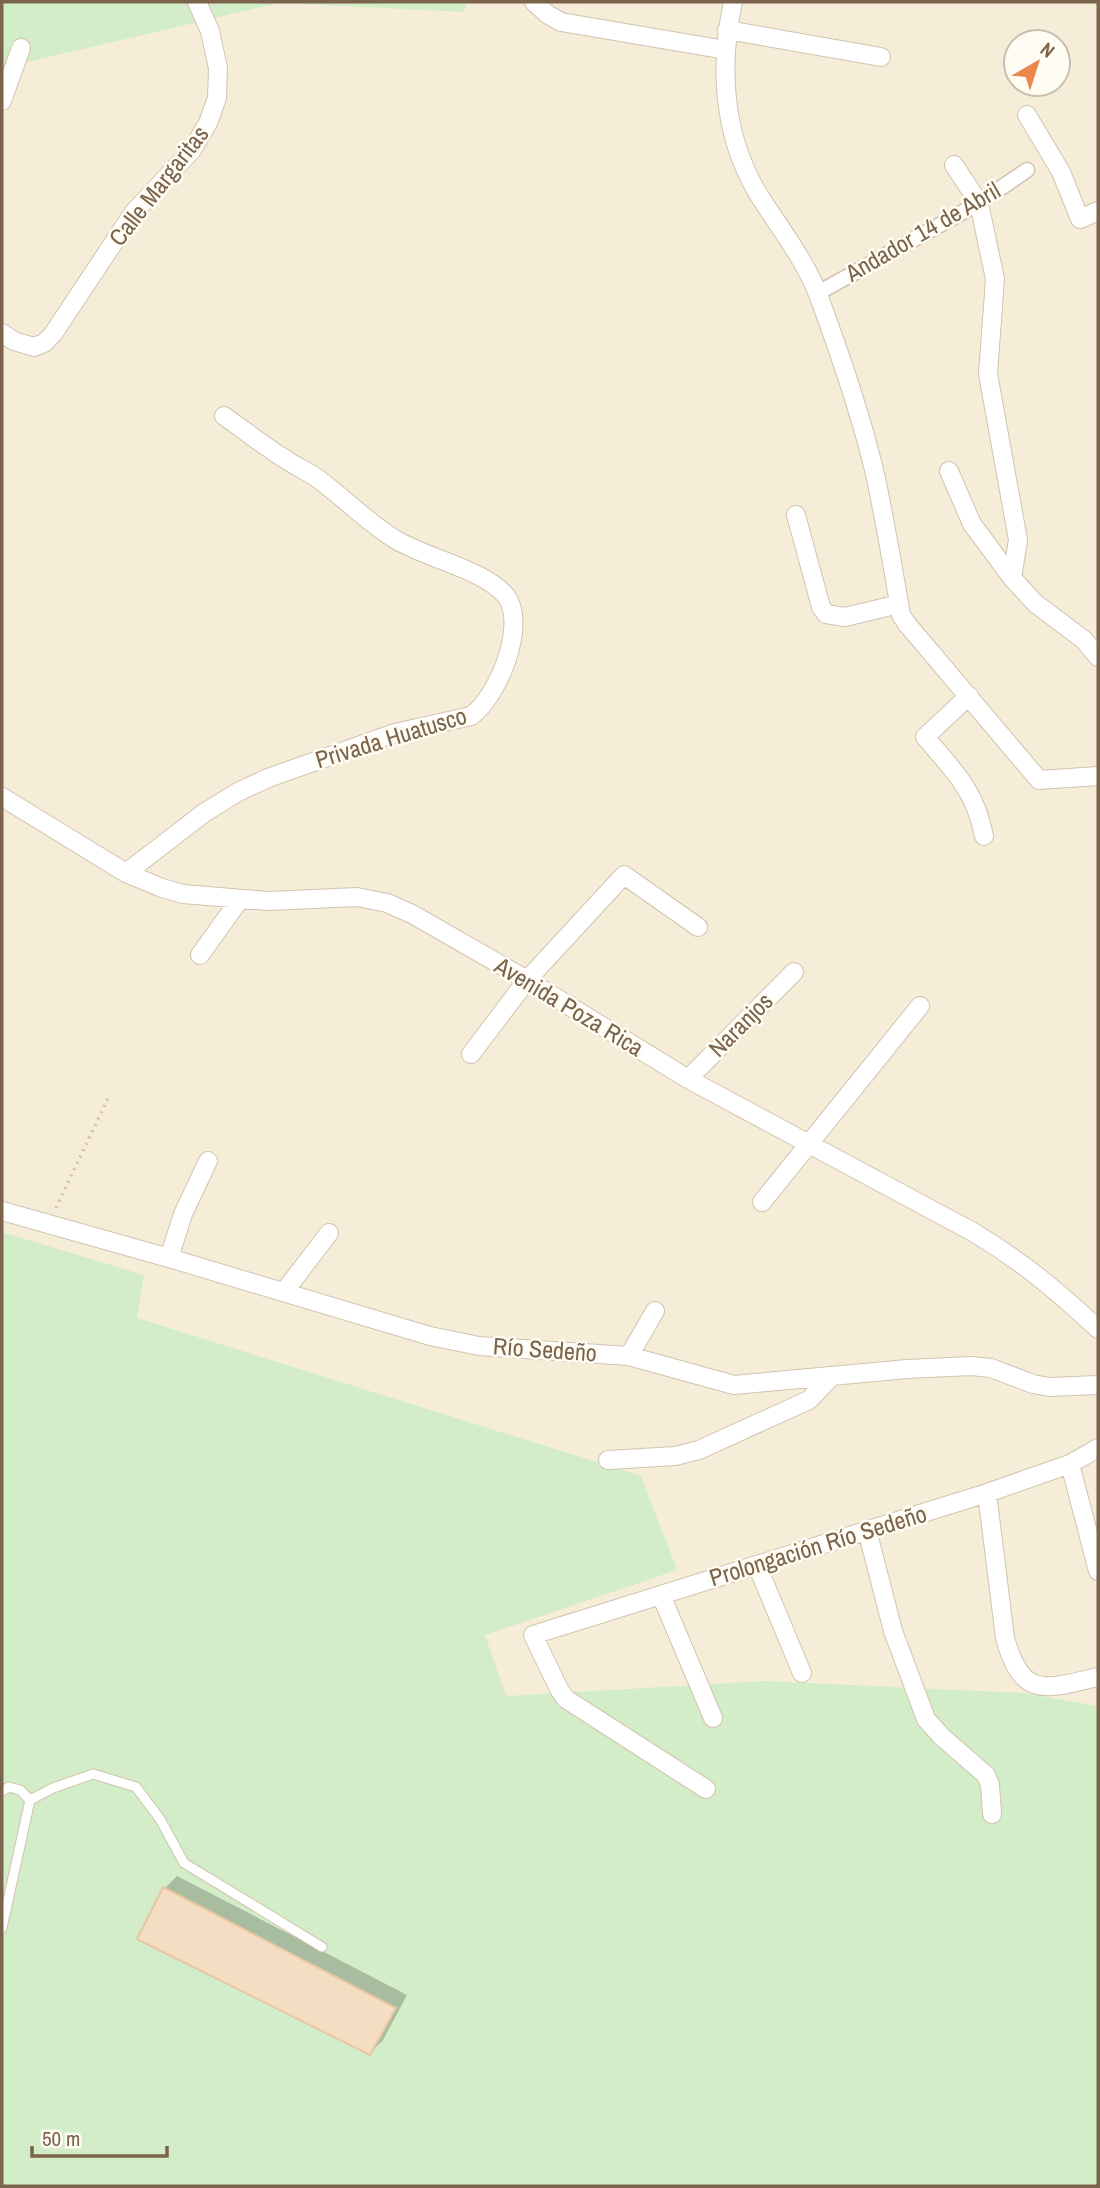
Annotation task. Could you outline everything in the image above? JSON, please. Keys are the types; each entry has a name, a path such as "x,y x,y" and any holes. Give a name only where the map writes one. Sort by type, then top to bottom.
{"street":[{"name":"Calle Margaritas","path":"2,333 25,346 34,347 44,343 53,334 134,212 191,150 208,124 217,98 218,68 210,31 197,2"},
{"path":"534,2 561,22 726,50"},
{"path":"733,2 726,50 726,104 732,135 743,164 818,293 856,404 872,462 901,615 1039,780 1098,776"},
{"path":"727,30 881,57"},
{"path":"2,102 21,48"},
{"path":"1027,115 1061,172 1080,219 1098,211"},
{"path":"954,165 979,203 995,279 988,374 1018,540 1012,578"},
{"name":"Andador 14 de Abril","path":"818,293 979,203 1027,170"},
{"name":"Privada Huatusco","path":"126,873 204,813 268,778 395,733 471,716 481,709 491,696 505,667 511,639 513,615 508,599 497,587 407,547 314,476 223,416"},
{"path":"949,471 972,524 1012,578 1035,603 1084,640 1098,657"},
{"path":"796,515 821,607 826,614 845,617 900,604"},
{"path":"969,696 925,737 973,798 985,836"},
{"name":"Avenida Poza Rica","path":"2,797 126,873 183,894 269,901 357,897 387,904 412,914 527,980 688,1079 1012,1255 1046,1280 1098,1329"},
{"path":"471,1054 527,980 624,875 698,926"},
{"path":"200,955 240,899"},
{"name":"Naranjos","path":"688,1079 794,972"},
{"path":"762,1202 920,1006"},
{"path":"169,1258 183,1214 208,1161"},
{"name":"Río Sedeño","path":"2,1211 455,1342 479,1346 629,1356 734,1385 907,1369 971,1366 990,1368 1049,1387 1098,1385"},
{"path":"284,1292 329,1233"},
{"path":"629,1356 655,1311"},
{"path":"608,1460 674,1456 699,1450 809,1400 832,1376"},
{"name":"Prolongación Río Sedeño","path":"706,1789 566,1699 533,1635 987,1493 1069,1464 1098,1448"},
{"path":"1069,1464 1098,1571"},
{"path":"987,1493 1005,1638 1011,1661 1028,1681 1039,1687 1051,1688 1098,1677"},
{"path":"867,1530 893,1631 926,1718 942,1737 986,1775 990,1784 992,1814"},
{"path":"757,1565 802,1673"},
{"path":"661,1595 713,1718"}],"lane":[{"path":"2,1928 30,1800 52,1788 93,1774 136,1787 160,1819 184,1863 322,1947"},
{"path":"2,1791 9,1787 20,1790 30,1800"}],"path":[{"path":"48,1224 109,1096"}],"shaded area":[{"path":"2,2 1098,2 1098,2186 2,2186"}],"green space":[{"path":"2,2 467,2 464,12 279,3 2,68"},
{"path":"2,1232 144,1275 137,1318 641,1476 677,1570 485,1635 506,1696 766,1681 1023,1693 1098,1706 1098,2186 2,2186"}],"building":[{"path":"163,1887 396,2008 370,2055 137,1939"}]}
